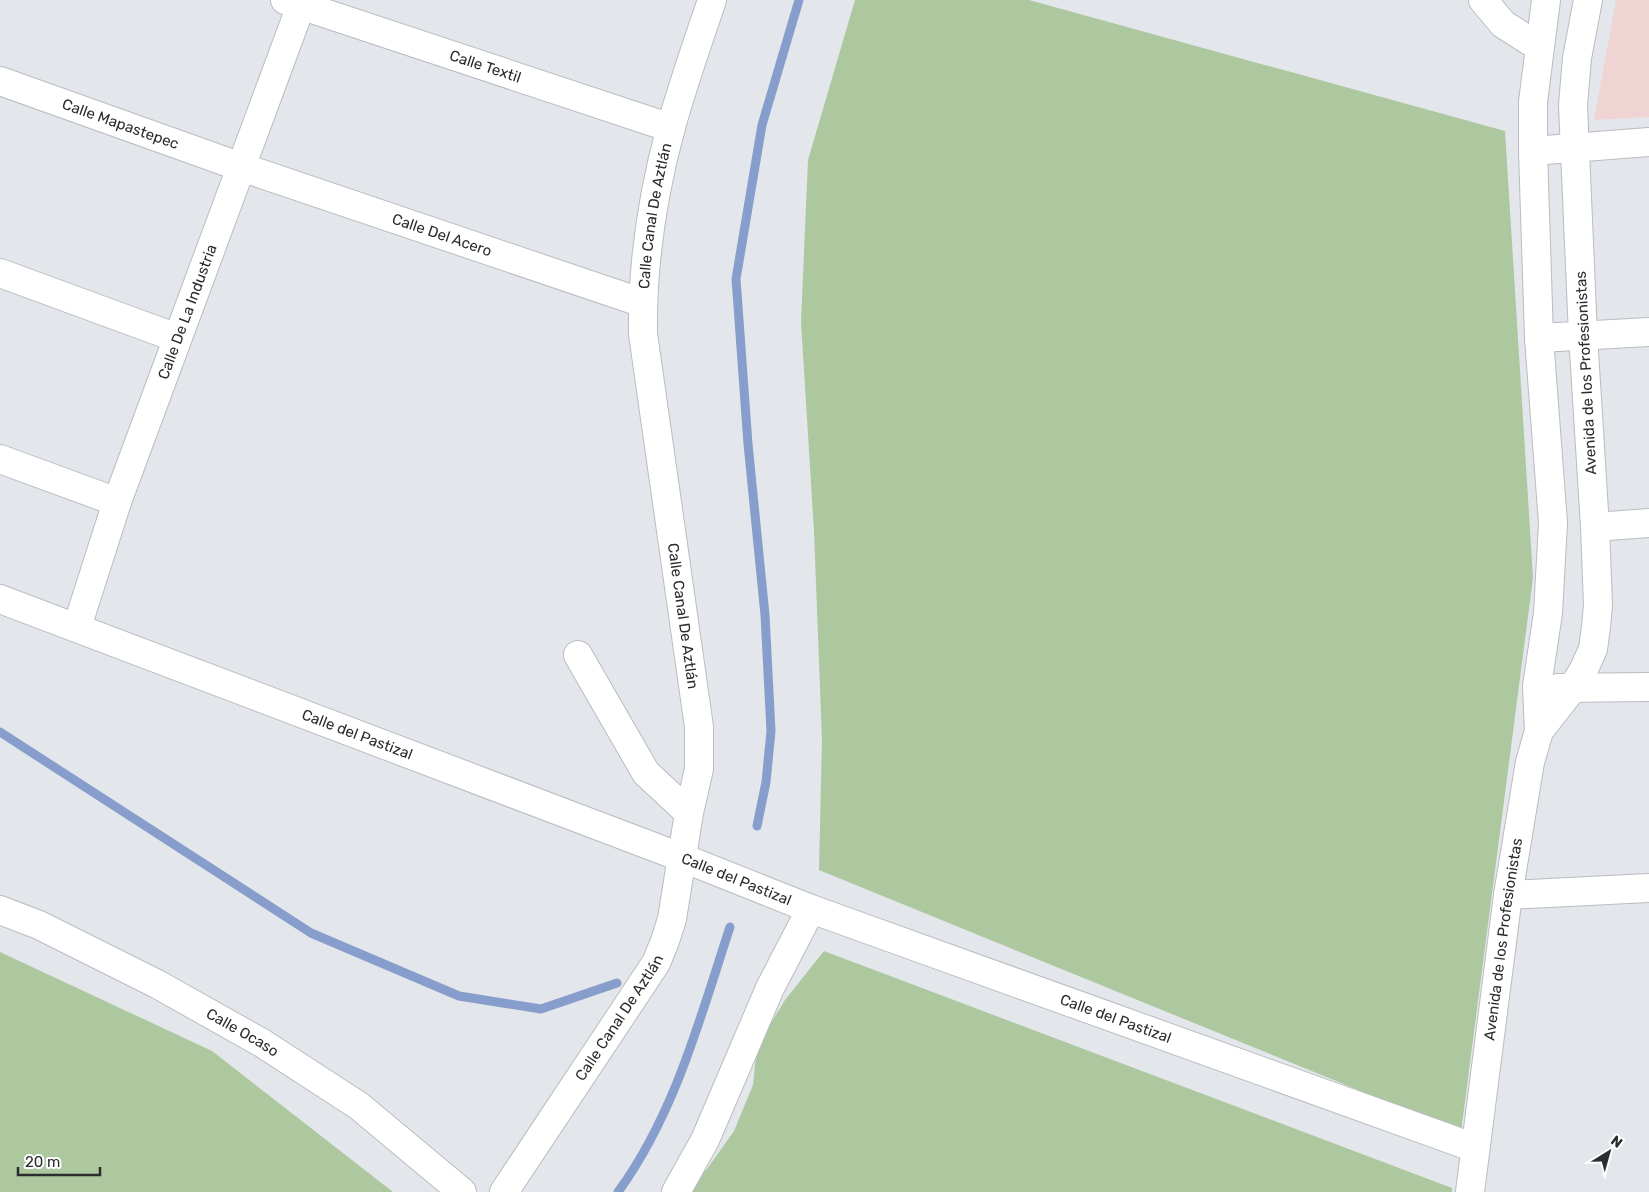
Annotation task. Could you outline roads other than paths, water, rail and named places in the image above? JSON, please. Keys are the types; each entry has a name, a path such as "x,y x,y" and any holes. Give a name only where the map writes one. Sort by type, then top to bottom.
{"street":[{"name":"Calle Canal De Aztlán","path":"504,1192 656,963 672,919 689,813 699,769 699,727 643,334 643,303 652,216 671,128 712,0"},
{"path":"1483,0 1503,24 1539,47"},
{"name":"Avenida de los Profesionistas","path":"1470,1192 1508,895 1527,777 1539,731 1537,686 1548,614 1553,523 1540,338 1533,150 1533,102 1546,0"},
{"name":"Avenida de los Profesionistas","path":"1539,731 1572,689 1593,649 1598,605 1575,147 1574,83 1588,0"},
{"name":"Calle Textil","path":"296,2 671,128"},
{"name":"Calle De La Industria","path":"77,627 117,502 241,167 296,2"},
{"name":"Calle Mapastepec","path":"0,81 241,167"},
{"path":"1533,150 1649,142"},
{"name":"Calle Del Acero","path":"241,167 643,303"},
{"path":"0,273 177,338"},
{"path":"1540,338 1649,332"},
{"path":"0,459 117,502"},
{"path":"1595,527 1649,523"},
{"name":"Calle del Pastizal","path":"0,599 683,858 811,909 1475,1148"},
{"path":"578,655 646,773 689,813"},
{"path":"1537,686 1572,689 1649,687"},
{"path":"1508,895 1649,888"},
{"path":"676,1192 705,1140 770,988 811,909"},
{"name":"Calle Ocaso","path":"0,910 39,925 157,984 270,1048 359,1106 462,1192"}],"waterway":[{"path":"757,826 766,782 771,731 765,615 748,444 736,279 762,125 799,0"},
{"path":"0,732 311,933 459,996 541,1009 617,983"},
{"path":"618,1192 638,1162 671,1098 730,927"}]}
